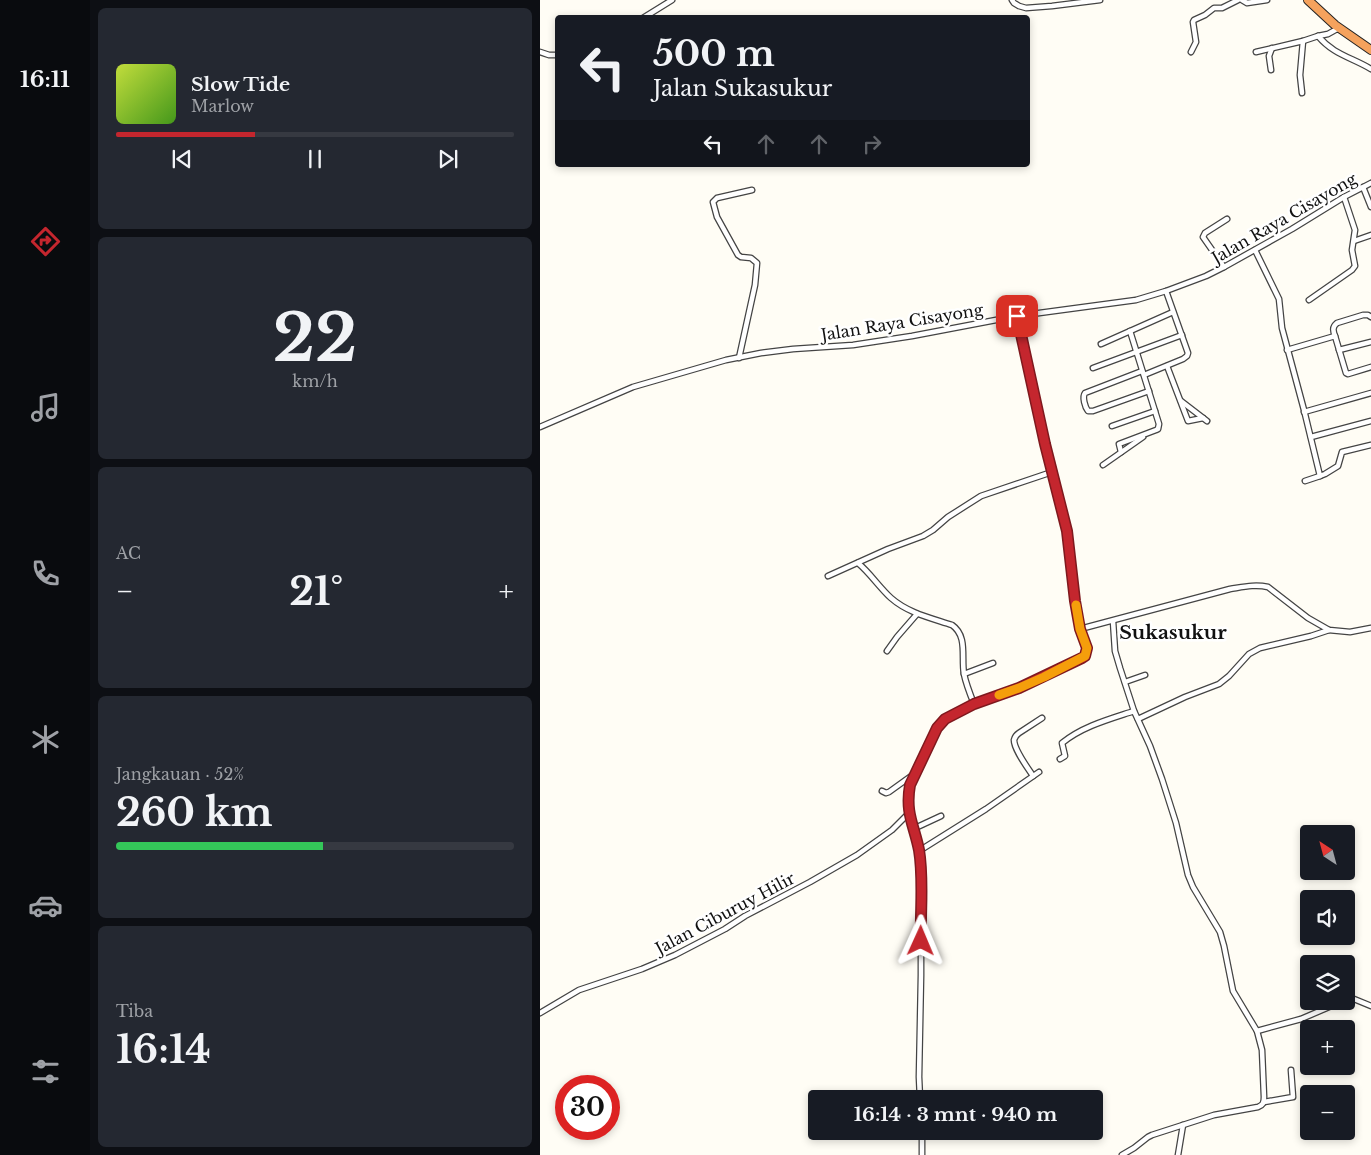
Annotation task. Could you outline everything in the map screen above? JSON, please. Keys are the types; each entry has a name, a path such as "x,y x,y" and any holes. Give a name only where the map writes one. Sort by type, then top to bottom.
{"highway":[{"path":"1308,0 1335,26 1371,50"}],"street":[{"path":"648,15 672,0"},
{"path":"1012,0 1019,6 1026,8 1100,0"},
{"path":"1191,52 1196,42 1194,20 1214,8 1225,7 1238,0"},
{"path":"1242,0 1247,3 1267,0"},
{"path":"1256,52 1328,34 1337,29 1341,30"},
{"path":"1318,36 1335,52 1371,70"},
{"path":"1302,93 1300,75 1303,41"},
{"path":"1271,70 1269,56 1272,48"},
{"path":"540,52 555,55"},
{"name":"Jalan Raya Cisayong","path":"540,427 633,388 700,367 761,353 853,345 1017,316 1136,300 1206,276 1371,183"},
{"path":"1363,187 1371,207"},
{"path":"739,358 755,285 756,263 752,258 738,255 717,217 713,202 717,198 752,190"},
{"path":"1309,300 1354,268 1356,264 1352,250 1354,224 1344,197"},
{"path":"1224,267 1203,238 1205,234 1227,219"},
{"path":"1354,241 1371,235"},
{"path":"1255,250 1279,299 1282,328 1287,350 1320,476"},
{"path":"1149,391 1093,411 1087,410 1083,397 1085,393 1167,366 1188,356 1166,291"},
{"path":"1101,344 1173,312"},
{"path":"1371,317 1363,315 1337,323 1333,327 1346,374 1371,368"},
{"path":"920,1090 922,902 919,851 908,806 910,785 941,722 974,704 1019,688 1082,658 1085,656 1087,648 1080,629 1075,601 1067,531 1040,425 1017,316"},
{"path":"1102,465 1121,452 1119,444 1149,433 1159,427 1130,331"},
{"path":"1093,368 1182,335"},
{"path":"1287,350 1335,336"},
{"path":"1339,350 1371,342"},
{"path":"1167,366 1188,422 1205,420 1180,400"},
{"path":"1304,412 1371,393"},
{"path":"1112,426 1155,411"},
{"path":"1311,437 1371,421"},
{"path":"1305,481 1325,474 1338,466 1342,452 1371,445"},
{"path":"828,576 888,549 923,536 948,517 982,496 1052,472"},
{"path":"858,563 899,604 918,614 957,628 962,642 964,674 974,704"},
{"path":"1080,629 1230,590 1260,585 1268,586 1308,618 1329,630"},
{"path":"887,651 918,614"},
{"path":"1113,620 1115,651 1134,711 1150,746 1162,780 1193,887 1220,932 1233,991 1257,1032 1262,1050 1264,1102 1262,1106 1214,1115 1148,1137 1122,1155"},
{"path":"1138,719 1219,684 1250,654 1260,648 1329,630 1350,632 1371,628"},
{"path":"964,674 993,663"},
{"path":"1125,682 1145,675"},
{"path":"1060,759 1065,756 1062,742 1099,722 1134,711"},
{"path":"1033,776 1016,748 1014,740 1018,733 1042,718"},
{"path":"882,791 889,792 916,772"},
{"path":"919,851 986,809 1039,772"},
{"name":"Jalan Ciburuy Hilir","path":"540,1014 579,990 642,969 675,955 725,929 857,855 892,830 909,813"},
{"path":"913,830 941,816"},
{"path":"1355,999 1371,1006"},
{"path":"1257,1032 1301,1019 1322,1010"},
{"path":"1264,1102 1293,1097 1291,1070"},
{"path":"1178,1155 1183,1125"},
{"path":"922,1140 922,1155"}],"slow traffic":[{"path":"999,695 1044,677 1085,656 1087,648 1080,629 1076,605"}],"district":[{"name":"Sukasukur","path":"1173,632"}],"route":[{"path":"921,941 922,902 919,851 909,813 908,795 910,785 937,728 941,722 951,715 974,704 1019,688 1082,658 1085,656 1087,648 1080,629 1075,601 1067,531 1040,425 1017,316"}]}
